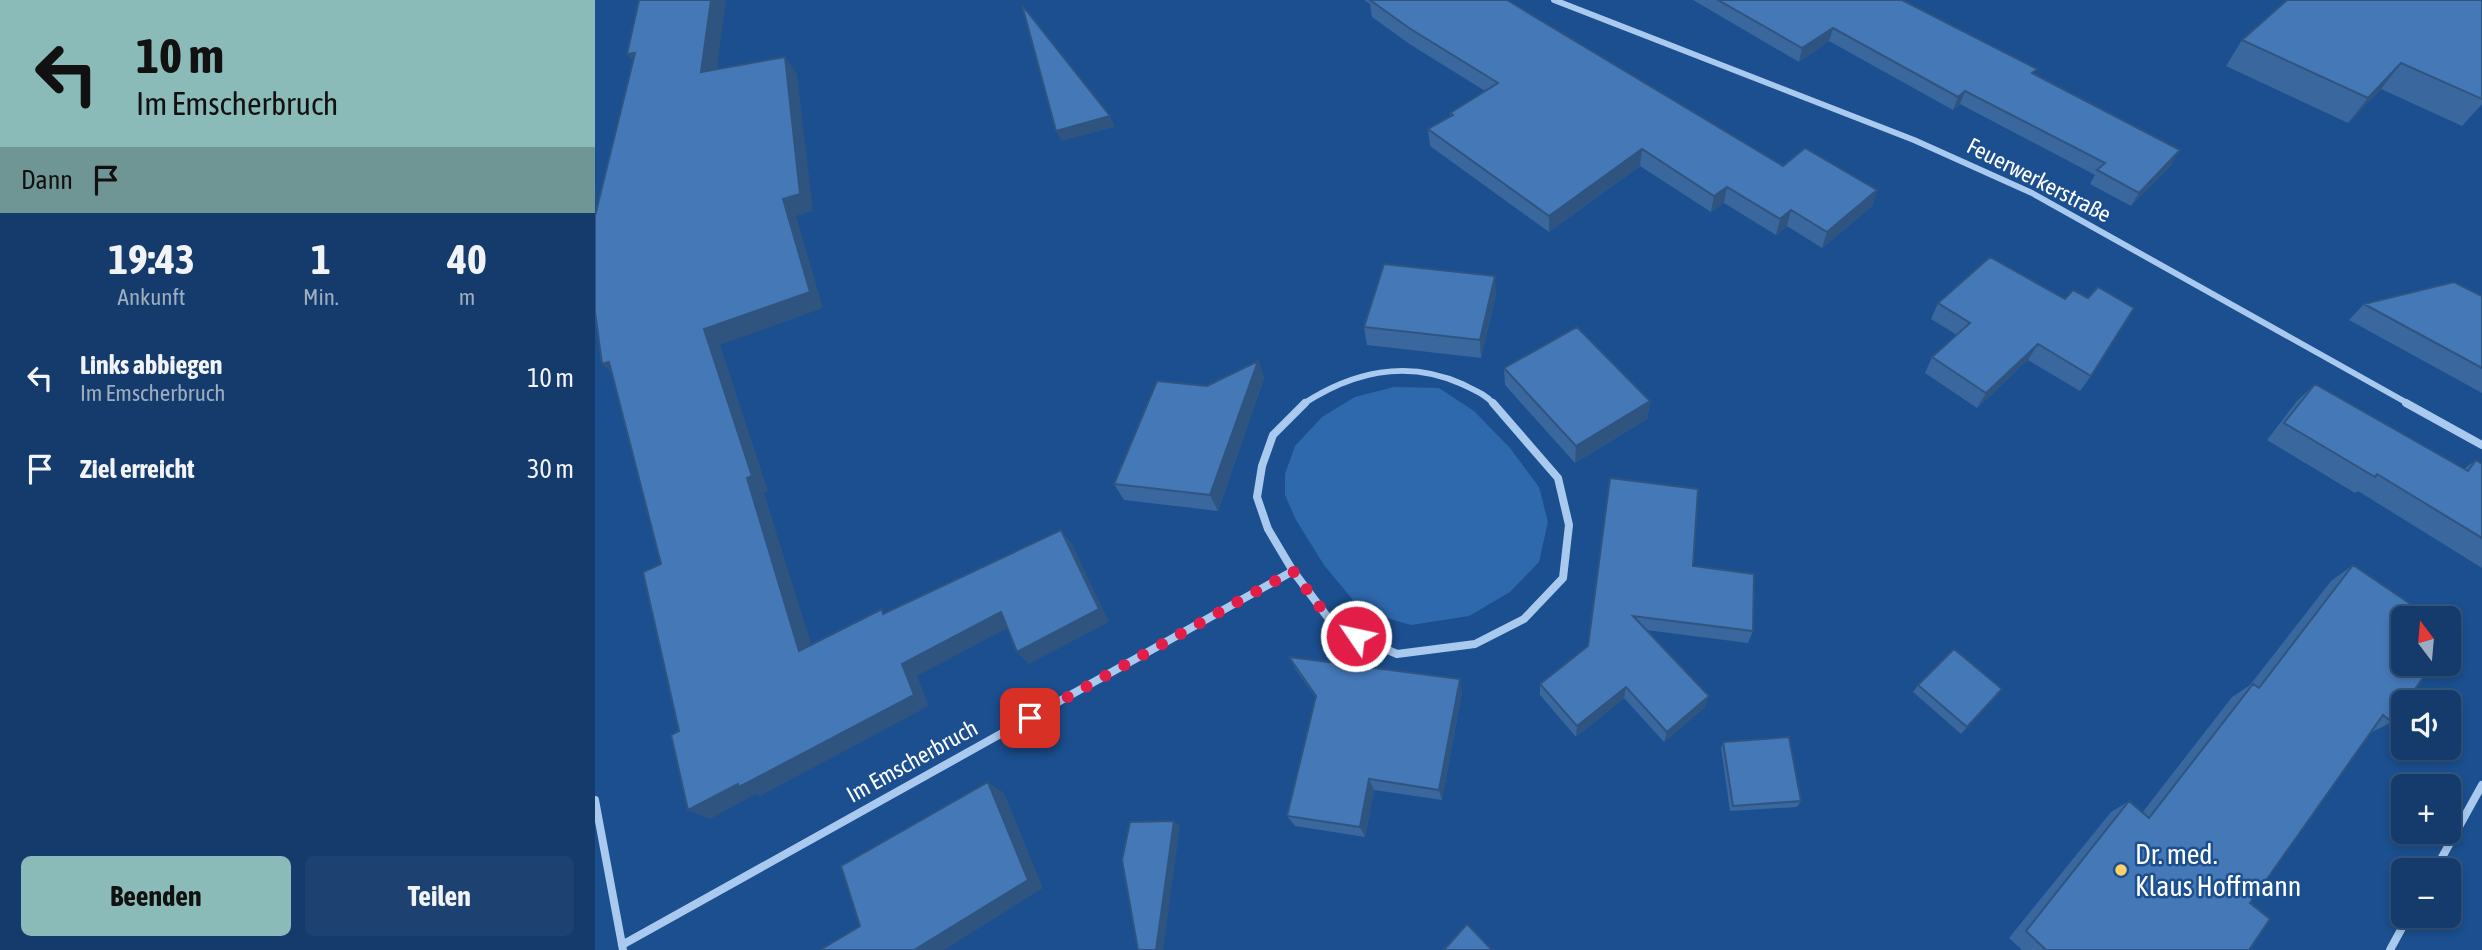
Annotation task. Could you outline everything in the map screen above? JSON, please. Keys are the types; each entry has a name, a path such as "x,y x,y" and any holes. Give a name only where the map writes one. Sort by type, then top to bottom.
{"street":[{"name":"Feuerwerkerstraße","path":"1554,0 1622,29 1898,132 1972,163 2032,193 2482,445"},
{"path":"1398,369 1442,375 1487,396 1557,478 1569,525 1563,578 1524,619 1475,645 1397,654 1335,627 1293,571 1268,528 1257,497 1262,466 1273,435 1304,403 1351,379 1398,369"},
{"name":"Im Emscherbruch","path":"622,947 1293,571"},
{"path":"2442,858 2482,785"},
{"path":"595,800 622,947"},
{"path":"2390,950 2402,928"}],"shaded area":[{"path":"1394,387 1439,388 1474,411 1510,448 1539,487 1548,522 1539,562 1510,592 1469,616 1411,625 1362,611 1324,565 1296,520 1285,495 1285,474 1295,446 1322,417 1355,397"}],"building":[{"path":"639,0 711,0 701,72 785,57 800,194 783,199 810,292 704,329 752,476 747,478 799,651 882,609 883,614 1061,530 1099,609 1017,652 1001,612 902,664 914,695 739,787 738,784 688,810 671,735 679,731 643,572 661,564 609,362 602,364 595,312 595,216 635,53 627,54"},
{"path":"1370,0 1507,0 1783,166 1805,148 1877,190 1827,232 1791,210 1780,219 1727,187 1714,196 1642,149 1549,216 1428,129 1498,83 1409,28"},
{"path":"1718,0 1902,0 2037,69 2032,73 2180,150 2139,193 2097,170 2105,163 1965,91 1958,97 1833,28 1802,48"},
{"path":"2287,0 2482,0 2482,99 2401,63 2368,98 2242,40"},
{"path":"1022,5 1110,116 1056,131"},
{"path":"1990,257 2065,299 2073,290 2088,298 2098,287 2134,308 2091,376 2038,344 1986,393 1932,357 1970,323 1938,303"},
{"path":"1384,264 1495,276 1480,340 1364,327"},
{"path":"2454,282 2482,296 2482,368 2364,304"},
{"path":"1577,327 1650,401 1576,446 1504,368"},
{"path":"1258,361 1210,495 1114,484 1157,381 1207,386"},
{"path":"2315,384 2468,471 2476,460 2482,464 2482,538 2377,474 2375,477 2284,423"},
{"path":"1610,478 1698,489 1693,566 1754,574 1753,631 1633,616 1709,696 1667,732 1626,687 1577,726 1540,684 1588,646"},
{"path":"2353,565 2413,606 2391,606 2391,676 2424,676 2414,690 2391,690 2391,721 2383,715 2250,903 2270,919 2249,950 2046,950 2026,931 2129,801 2149,818 2253,684 2259,688"},
{"path":"1954,649 2002,689 1967,727 1918,685"},
{"path":"1289,657 1460,679 1439,790 1369,779 1360,827 1287,816 1316,696"},
{"path":"1789,737 1801,801 1733,806 1723,742"},
{"path":"988,782 1028,880 914,950 820,950 860,926 841,866"},
{"path":"1174,821 1156,950 1138,950 1122,860 1130,822"},
{"path":"1467,924 1492,950 1444,950"}],"place":[{"name":"Dr. med. Klaus Hoffmann","path":"2121,870"}],"route":[{"path":"1030,718 1293,571 1335,627 1356,636"}]}
